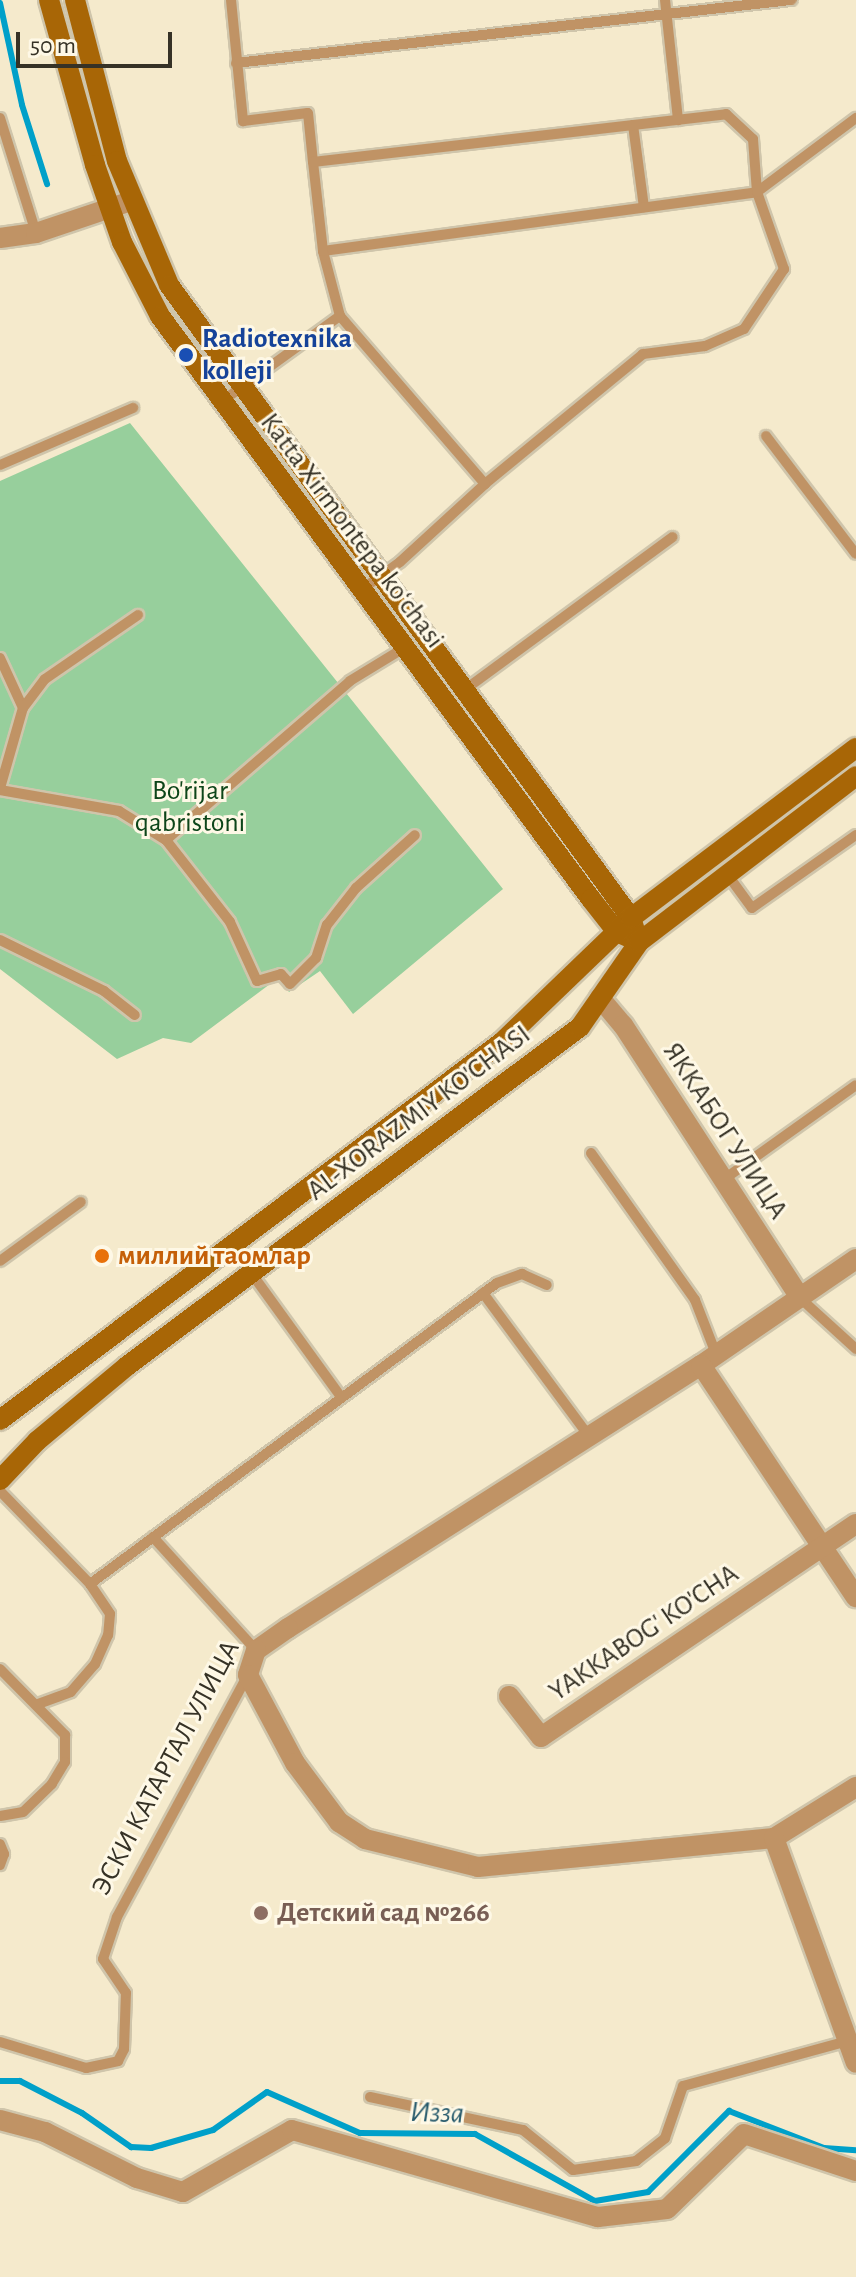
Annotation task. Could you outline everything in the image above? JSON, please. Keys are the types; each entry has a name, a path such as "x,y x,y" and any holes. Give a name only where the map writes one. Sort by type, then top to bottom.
{"main road":[{"name":"Katta Xirmontepa koʻchasi","path":"49,0 70,88 110,207 149,298 221,402 404,648 624,925"},
{"name":"Katta Xirmontepa koʻchasi","path":"75,0 104,120 131,201 174,294 463,691 624,925"},
{"name":"AL-XORAZMIY KO'CHASI","path":"3,1412 502,1042 624,925 856,748"},
{"name":"AL-XORAZMIY KO'CHASI","path":"0,1480 81,1403 580,1027 639,942 725,873 856,776"},
{"path":"624,925 639,942"}],"street":[{"path":"0,238 36,233 131,201"},
{"name":"ЯККАБОГ УЛИЦА","path":"600,998 800,1298"},
{"name":"ЭСКИ КАТАРТАЛ УЛИЦА","path":"248,1675 256,1650 708,1360 856,1259"},
{"path":"708,1360 856,1597"},
{"path":"822,1546 856,1524"},
{"name":"YAKKABOG' KO'CHA","path":"509,1696 541,1737 822,1546"},
{"path":"248,1675 326,1808 351,1832 398,1850 478,1867 774,1838 856,1787"},
{"path":"774,1838 856,2063"},
{"path":"0,2120 45,2132 137,2178 183,2192 292,2130 598,2217 667,2209 744,2134 856,2171"}],"lane":[{"path":"231,0 243,121 308,113 323,251 340,316 485,484"},
{"path":"665,0 678,120"},
{"path":"236,63 791,0"},
{"path":"313,162 726,114 753,139 757,192 784,269 744,329 705,346 643,354 361,590"},
{"path":"0,118 36,233"},
{"path":"323,251 757,192 856,118"},
{"path":"633,125 644,207"},
{"path":"221,402 340,316"},
{"path":"0,465 133,408"},
{"path":"766,436 856,554"},
{"path":"463,691 673,537"},
{"path":"138,615 45,679 23,708 0,789 119,811 166,840 230,922 257,981 281,974 290,984 316,958 327,925 356,888 415,835"},
{"path":"166,840 350,681 404,648"},
{"path":"0,658 23,708"},
{"path":"725,873 752,908 856,835"},
{"path":"0,940 104,991 135,1015"},
{"path":"723,1180 856,1085"},
{"path":"591,1153 695,1300 708,1360"},
{"path":"0,1261 81,1202"},
{"path":"252,1274 341,1397"},
{"path":"90,1584 483,1293 522,1274 547,1285"},
{"path":"483,1293 589,1436"},
{"path":"800,1298 856,1349"},
{"path":"0,1491 90,1584 110,1614 108,1635 95,1664 71,1692 38,1704"},
{"path":"153,1537 256,1650"},
{"path":"0,1669 38,1704 65,1735 65,1762 52,1784 23,1812 0,1816"},
{"name":"ЭСКИ КАТАРТАЛ УЛИЦА","path":"0,2042 86,2068 118,2061 124,2049 126,1993 103,1959 107,1945 117,1917 248,1675"},
{"path":"0,1844 4,1854 0,1865"},
{"path":"370,2097 523,2130 573,2170 636,2161 665,2138 683,2086 848,2041"}],"green space":[{"name":"Bo'rijar qabristoni","path":"130,423 503,889 353,1014 320,971 289,992 278,978 191,1043 163,1038 117,1059 0,969 0,481"}],"waterway":[{"path":"0,3 22,105 47,184"},
{"name":"Изза","path":"0,2081 20,2081 82,2113 131,2147 151,2148 213,2130 267,2092 360,2133 475,2134 595,2201 648,2192 729,2111 824,2148 856,2150"}],"place":[{"name":"Radiotexnika kolleji","path":"186,355"},
{"name":"миллий таомлар","path":"102,1256"},
{"name":"Детский сад №266","path":"261,1913"}]}
